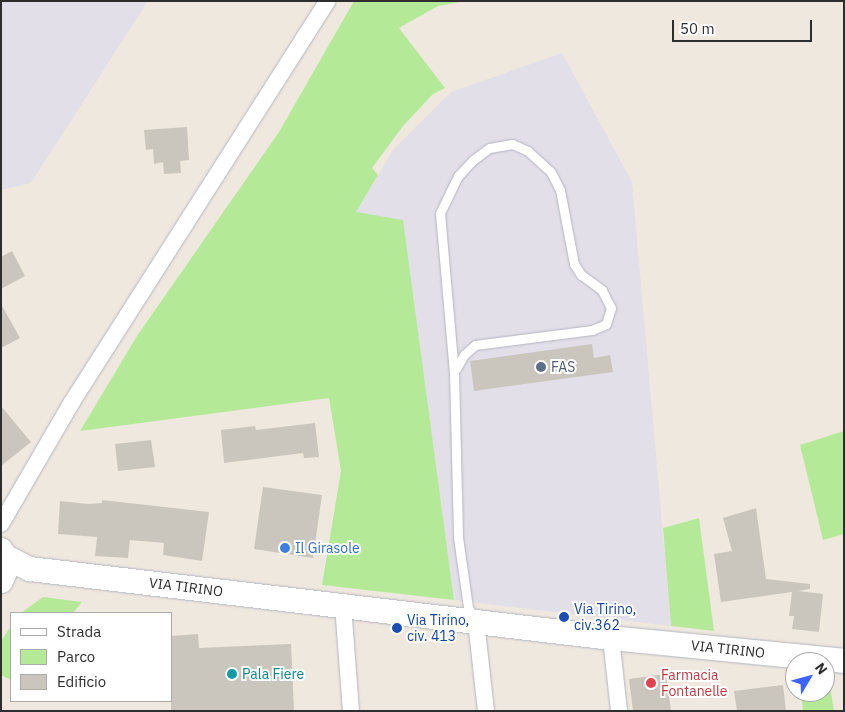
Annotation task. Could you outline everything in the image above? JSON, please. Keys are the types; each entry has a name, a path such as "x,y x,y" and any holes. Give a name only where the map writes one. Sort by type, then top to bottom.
{"street":[{"path":"1,524 78,394 327,1"},
{"name":"VIA TIRINO","path":"4,558 30,569 611,638 844,661"},
{"path":"343,605 351,711"},
{"path":"476,621 486,711"},
{"path":"611,638 618,711"}],"lane":[{"path":"454,372 464,355 475,346 592,330 606,324 611,308 602,290 581,275 574,264 560,190 551,172 528,151 512,144 489,148 472,160 458,176 440,213 454,372 458,537 468,607 476,621"}],"shaded area":[{"path":"1,1 148,1 31,183 1,190"},
{"path":"562,53 632,182 671,626 454,600 446,540 356,212 394,149 451,92"}],"green space":[{"path":"354,1 466,1 438,6 399,28 445,88 433,94 403,126 372,168 378,175 356,212 403,220 454,600 322,585 341,471 329,398 80,431 137,336 279,132"},
{"path":"844,431 844,534 823,540 800,445"},
{"path":"699,518 714,631 671,626 663,528"},
{"path":"43,597 82,602 74,612 22,612"},
{"path":"10,628 10,680 1,675 1,641"},
{"path":"802,702 833,702 834,711 803,711"}],"building":[{"path":"187,127 189,160 180,161 181,173 164,174 163,162 154,164 153,149 146,150 144,130"},
{"path":"12,251 25,276 1,289 1,257"},
{"path":"1,304 20,338 1,348"},
{"name":"FAS","path":"592,344 594,358 610,355 613,372 474,391 470,361"},
{"path":"1,406 31,442 1,466"},
{"path":"315,423 319,457 304,458 303,453 224,463 221,430 255,426 256,430"},
{"path":"151,440 155,467 118,471 115,444"},
{"path":"263,487 322,495 313,558 254,549"},
{"path":"102,500 209,512 202,561 163,555 164,543 130,540 128,558 95,556 97,537 58,534 60,501 88,504 102,503"},
{"path":"756,508 766,579 810,584 810,589 798,591 823,594 819,632 792,629 794,616 789,616 792,592 721,602 714,554 732,551 723,518"},
{"name":"Pala Fiere","path":"198,634 199,648 291,644 294,711 171,711 172,636"},
{"path":"666,674 671,711 633,711 629,679"},
{"path":"783,685 786,711 737,711 734,691"}],"place":[{"name":"FAS","path":"541,367"},
{"name":"Il Girasole","path":"285,548"},
{"name":"Via Tirino, civ.362","path":"564,617"},
{"name":"Via Tirino, civ. 413","path":"397,628"},
{"name":"Pala Fiere","path":"232,674"},
{"name":"Farmacia Fontanelle","path":"651,683"}]}
